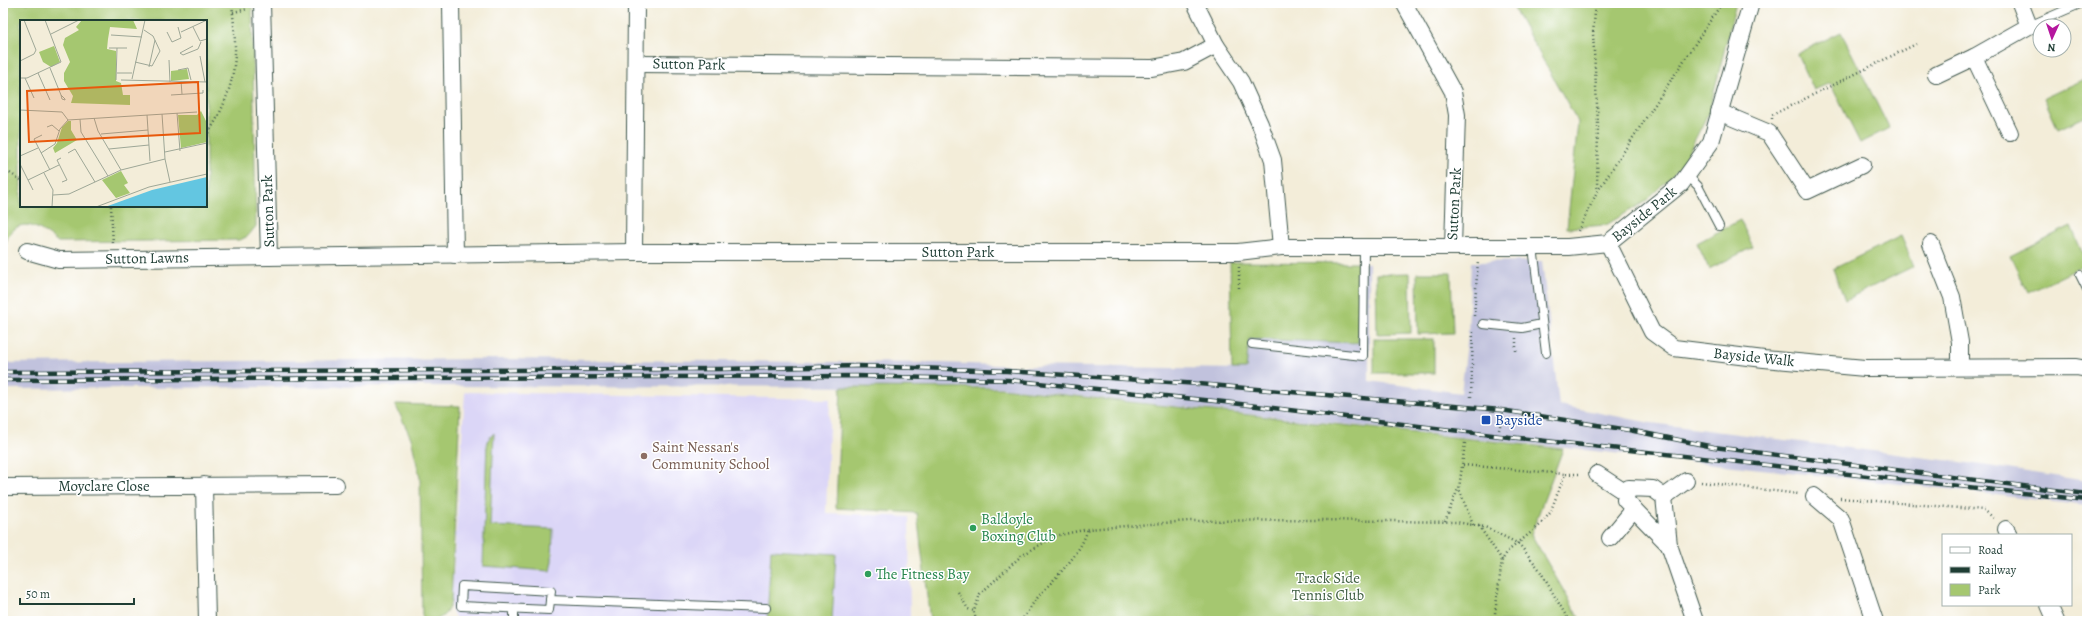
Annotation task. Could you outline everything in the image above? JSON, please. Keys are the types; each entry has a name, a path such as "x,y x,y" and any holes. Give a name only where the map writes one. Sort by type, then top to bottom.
{"street":[{"name":"Sutton Park","path":"262,3 269,257 634,252 1238,252 1282,247 1453,247 1457,116 1453,92 1404,3"},
{"path":"451,3 455,255"},
{"name":"Sutton Park","path":"634,252 637,64 636,3"},
{"path":"1195,3 1216,45 1241,82 1260,124 1272,160 1282,247"},
{"name":"Bayside Park","path":"1453,247 1568,247 1608,243 1681,184 1711,142 1751,3"},
{"path":"1936,75 1974,57 2029,26 2020,3"},
{"name":"Sutton Park","path":"637,64 1152,68 1184,62 1216,45"},
{"path":"1974,57 2010,133"},
{"path":"1719,112 1769,133 1807,191 1862,165"},
{"name":"Bayside Walk","path":"1608,243 1652,332 1674,348 1764,359 1865,368 1960,366 2076,367 2087,369"},
{"path":"1931,244 1952,297 1960,342 1960,366"},
{"name":"Sutton Lawns","path":"27,251 58,260 114,258 269,257"},
{"path":"1597,474 1626,493"},
{"path":"1664,497 1686,481"},
{"name":"Moyclare Close","path":"3,487 336,485"},
{"path":"204,486 207,621"},
{"path":"1668,545 1625,500 1626,493 1629,488 1653,489 1664,497 1668,545 1695,621"},
{"path":"1814,496 1841,519 1875,621"},
{"path":"1610,538 1634,509"},
{"path":"2049,606 2056,621"}],"lane":[{"path":"2029,26 2082,3"},
{"path":"1687,175 1698,186 1719,226"},
{"path":"1252,344 1363,356 1364,246"},
{"path":"1533,247 1546,353"},
{"path":"2080,275 2087,290"},
{"path":"1482,324 1522,328 1542,324"},
{"path":"462,586 551,591 549,610 514,609 461,606 462,586"},
{"path":"550,600 766,608"},
{"path":"514,609 514,621"}],"path":[{"path":"207,135 214,125 231,81 235,47 232,3"},
{"path":"1596,3 1593,33 1598,123 1597,192"},
{"path":"1568,247 1581,226 1597,192 1722,3"},
{"path":"1769,133 1772,115 1916,44"},
{"path":"3,169 20,179"},
{"path":"111,207 114,258"},
{"path":"1238,252 1239,288"},
{"path":"1500,430 1503,413"},
{"path":"1496,416 1502,417"},
{"path":"1445,522 1459,489 1465,443"},
{"path":"1463,465 1565,474 1597,474"},
{"path":"1494,621 1502,560 1508,551 1519,544 1527,535 1539,526 1550,513 1565,474"},
{"path":"1459,489 1473,525"},
{"path":"976,621 974,611 980,594 1021,556 1055,536 1088,530 1189,521 1445,522 1485,527 1519,544 1539,569 1569,621"},
{"path":"1479,526 1502,560"},
{"path":"1021,621 1038,597 1074,558 1088,530"},
{"path":"958,592 968,610 974,611"}],"shaded area":[{"path":"1542,261 1559,405 1651,423 1975,464 2087,481 2087,506 1947,489 998,387 424,386 3,389 3,363 486,359 943,363 1021,366 1245,369 1249,339 1358,343 1358,263 1369,264 1369,381 1461,393 1468,335 1471,262"},
{"name":"Saint Nessan's Community School","path":"465,392 830,399 826,513 909,517 910,621 457,621 451,609"}],"green space":[{"path":"3,3 252,3 256,226 248,236 240,240 58,242 39,229 26,225 19,226 13,230 8,237 3,252"},
{"path":"1511,3 1736,3 1709,112 1682,165 1646,201 1606,225 1567,228 1578,122"},
{"path":"1841,32 1889,128 1860,143 1830,83 1814,90 1797,54"},
{"path":"2087,78 2087,116 2058,129 2044,98"},
{"path":"1740,220 1753,247 1709,269 1697,243"},
{"path":"2071,226 2087,264 2028,293 2010,256"},
{"path":"1901,236 1914,266 1845,300 1833,269"},
{"path":"1230,262 1358,263 1358,343 1249,339 1246,369 1232,369"},
{"path":"1410,273 1411,333 1377,334 1376,274"},
{"path":"1417,273 1451,273 1453,333 1418,334"},
{"path":"1374,339 1434,339 1434,373 1374,373"},
{"name":"Track Side Tennis Club","path":"841,387 1000,388 1563,449 1531,534 1581,621 930,621 917,513 836,508"},
{"path":"395,404 460,406 451,602 444,615 434,620 424,621 422,615 420,478 411,438"},
{"path":"494,433 490,526 553,529 552,561 550,571 483,566 487,441"},
{"path":"771,550 836,554 832,621 767,621"}],"railway":[{"path":"3,372 720,369 858,366 1007,371 1199,384 1501,410 1629,430 1714,447 2087,494"},
{"path":"3,380 857,376 1008,380 1224,402 1500,436 2087,500"}],"place":[{"name":"Bayside","path":"1486,420"},
{"name":"Saint Nessan's Community School","path":"644,456"},
{"name":"Baldoyle Boxing Club","path":"973,528"},
{"name":"The Fitness Bay","path":"868,574"}]}
